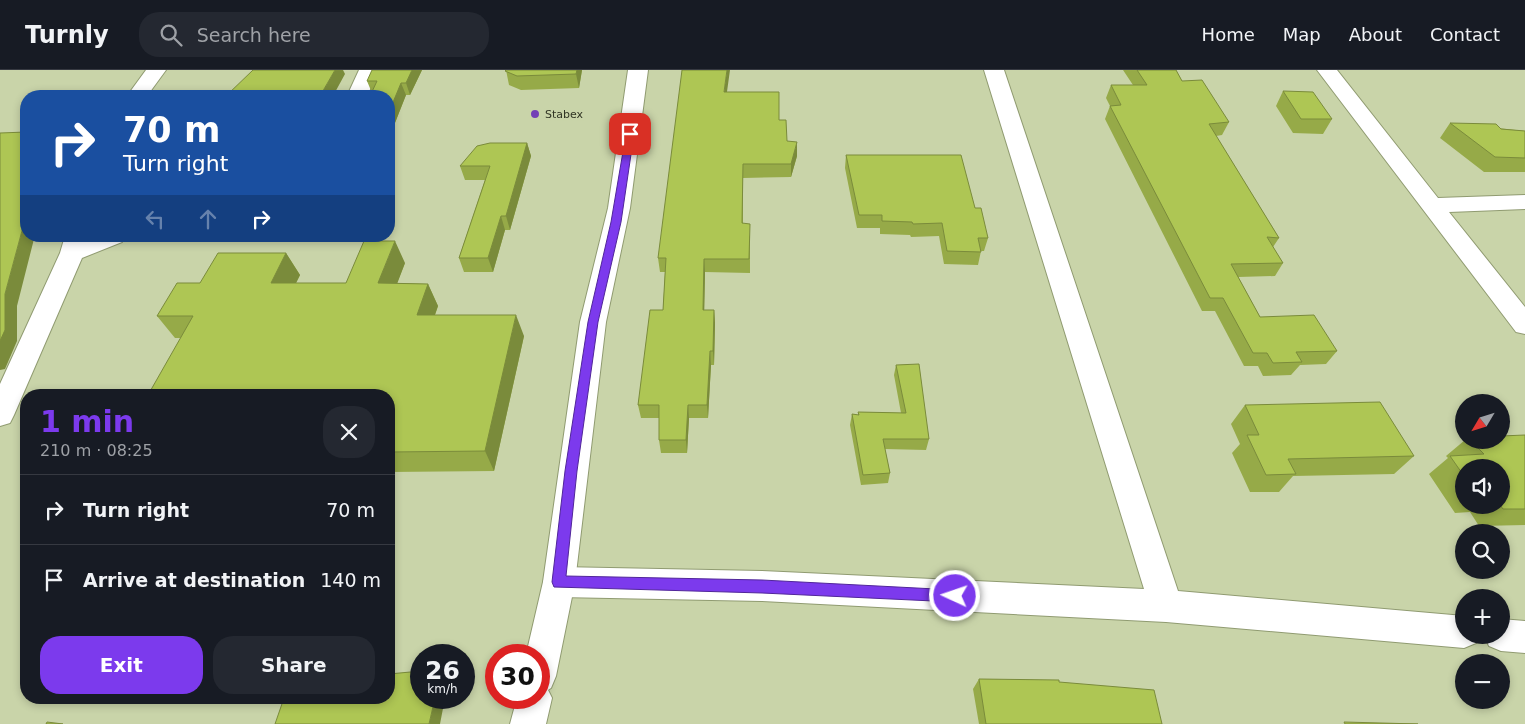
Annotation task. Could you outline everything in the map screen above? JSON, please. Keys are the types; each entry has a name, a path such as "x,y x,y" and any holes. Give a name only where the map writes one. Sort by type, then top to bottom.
{"street":[{"path":"141,90 156,70"},
{"path":"360,90 369,70"},
{"path":"546,644 559,582 593,322 619,208 638,70"},
{"path":"994,70 1166,606"},
{"path":"1327,70 1525,325"},
{"path":"1431,204 1525,202"},
{"path":"0,416 75,245 88,242"},
{"path":"559,582 762,586 1166,606 1455,631"},
{"path":"1510,636 1525,637"},
{"path":"528,724 531,709"}],"building":[{"path":"253,70 335,70 323,90 232,90"},
{"path":"372,70 412,70 406,83 401,83 395,98 395,90 373,90 377,81 367,81"},
{"path":"506,70 577,70 576,74 517,76"},
{"path":"682,70 727,70 724,92 779,92 779,120 786,120 787,141 797,142 791,164 743,164 742,223 750,224 749,259 704,259 703,310 714,310 713,351 710,351 707,405 688,405 686,440 659,440 659,405 638,405 650,310 663,310 666,258 658,258"},
{"path":"1137,70 1176,70 1182,81 1202,80 1229,122 1209,124 1279,238 1267,237 1283,263 1231,264 1260,317 1314,315 1337,351 1296,352 1302,362 1273,363 1267,353 1253,353 1223,298 1210,298 1110,106 1121,105 1111,85 1147,85"},
{"path":"1283,91 1313,92 1332,119 1301,119"},
{"path":"1450,123 1496,124 1501,129 1525,131 1525,158 1495,157"},
{"path":"20,132 20,238 5,294 5,330 0,341 0,133"},
{"path":"490,143 527,143 506,216 501,216 488,258 459,258 490,166 460,166 477,146"},
{"path":"846,155 961,155 975,208 981,208 988,238 978,238 981,252 947,251 942,223 913,224 912,222 882,221 882,215 859,215"},
{"path":"364,242 395,242 378,283 428,284 417,315 516,315 485,451 395,452 395,389 151,389 193,316 157,316 177,283 200,283 218,253 286,253 271,283 346,283"},
{"path":"919,364 929,439 883,439 890,473 863,475 852,414 859,415 858,412 906,413 896,365"},
{"path":"1380,402 1414,456 1288,459 1296,474 1266,475 1247,435 1259,435 1245,405"},
{"path":"1525,435 1525,509 1510,509 1510,459 1455,459 1455,463 1450,456 1484,454 1479,449 1510,449 1510,436"},
{"path":"410,672 410,709 432,709 429,724 275,724 282,704 395,704 395,673"},
{"path":"979,679 1059,680 1059,682 1154,690 1162,724 986,724"},
{"path":"47,722 63,724 46,724"},
{"path":"1344,722 1418,724 1345,724"}],"place":[{"name":"Stabex","path":"535,114"}],"route":[{"path":"630,134 616,222 593,322 571,471 559,582 762,586 955,596"}]}
